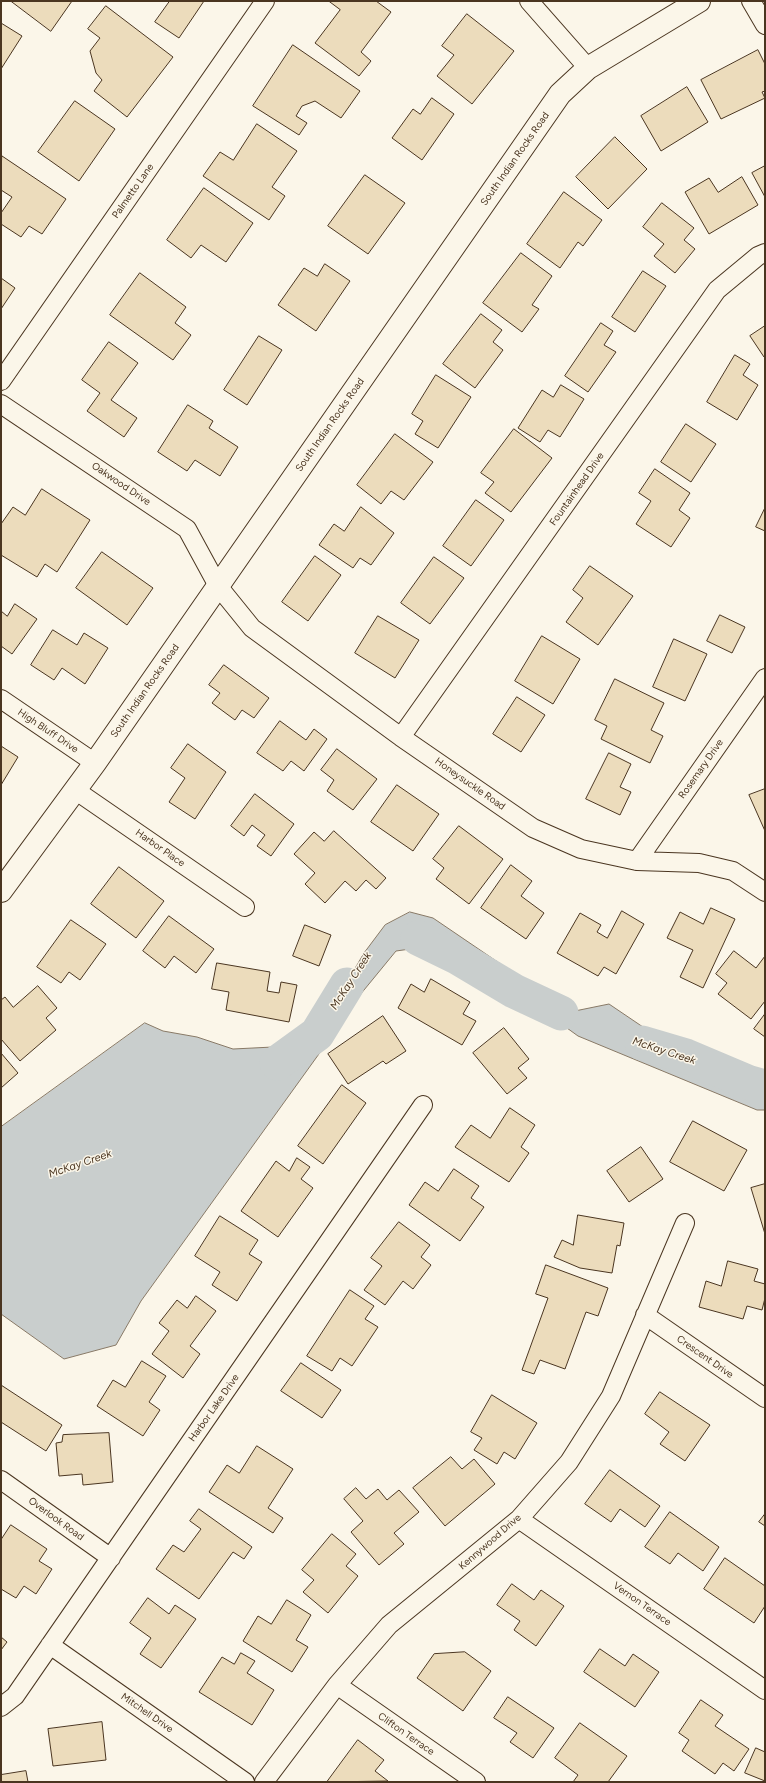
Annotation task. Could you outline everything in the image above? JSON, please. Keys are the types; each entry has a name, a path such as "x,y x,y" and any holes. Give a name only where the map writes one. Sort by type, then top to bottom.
{"street":[{"name":"Palmetto Lane","path":"1,381 265,1"},
{"path":"528,1 588,68"},
{"name":"South Indian Rocks Road","path":"1,891 95,763 560,94 588,68 699,1"},
{"path":"752,1 765,25"},
{"name":"Fountainhead Drive","path":"401,737 717,290 758,256 765,253"},
{"name":"Oakwood Drive","path":"1,404 187,529 218,586"},
{"name":"Honeysuckle Road","path":"218,586 252,628 401,737 534,828 581,849 637,861 698,862 733,871 765,892"},
{"name":"Rosemary Drive","path":"637,861 765,678"},
{"name":"High Bluff Drive","path":"1,699 95,763"},
{"name":"Harbor Place","path":"75,790 245,907"},
{"name":"Harbor Lake Drive","path":"1,1707 15,1696 423,1105"},
{"name":"Kennywood Drive","path":"264,1782 337,1685 389,1625 466,1564 519,1519 568,1462 611,1396 685,1223"},
{"name":"Crescent Drive","path":"645,1315 765,1398"},
{"name":"Overlook Road","path":"1,1480 111,1558"},
{"name":"Vernon Terrace","path":"519,1519 765,1690"},
{"name":"Mitchell Drive","path":"50,1645 245,1782"},
{"name":"Clifton Terrace","path":"337,1685 476,1782"}],"water":[{"path":"410,912 433,918 533,986 565,1013 609,1004 708,1071 765,1074 765,1110 757,1110 578,1036 491,973 432,946 396,951 355,1001 335,1032 322,1025 364,953 385,925"},
{"path":"145,1023 163,1031 197,1037 233,1049 273,1047 304,1027 329,1040 141,1301 116,1345 64,1359 1,1314 1,1127"}],"building":[{"path":"11,1 72,1 51,31"},
{"path":"170,1 204,1 179,38 155,22"},
{"path":"329,1 376,1 391,12 361,52 371,61 359,76 315,43 340,10"},
{"path":"106,6 173,57 127,117 94,91 102,80 96,73 90,51 100,38 88,29"},
{"path":"467,14 514,51 472,104 437,76 454,55 442,46"},
{"path":"1,23 22,36 1,69"},
{"path":"293,45 360,91 341,118 315,101 302,106 296,116 307,123 299,135 253,106"},
{"path":"758,50 765,64 765,91 762,92 765,98 721,119 701,80"},
{"path":"687,87 708,122 661,151 641,116"},
{"path":"432,98 454,114 422,160 392,138 413,109 420,114"},
{"path":"75,101 115,129 79,181 38,152"},
{"path":"257,124 297,151 272,187 285,196 269,220 203,176 220,152 233,160"},
{"path":"615,137 647,169 608,209 576,177"},
{"path":"2,156 66,199 42,234 29,226 21,237 1,224 1,213 12,197 1,190"},
{"path":"765,166 765,197 752,173"},
{"path":"365,175 405,203 368,254 328,226"},
{"path":"742,177 758,205 709,234 685,192 709,178 718,192"},
{"path":"204,188 253,223 226,262 201,245 191,258 167,240"},
{"path":"564,192 602,220 583,246 578,242 560,268 527,244"},
{"path":"662,203 694,228 684,240 695,249 675,273 654,256 664,244 643,227"},
{"path":"521,253 552,276 532,305 539,309 522,332 483,303"},
{"path":"325,264 350,281 316,331 278,305 304,268 317,276"},
{"path":"643,271 666,286 635,332 612,317"},
{"path":"140,273 186,307 175,323 191,335 173,360 110,315"},
{"path":"1,278 15,288 1,309"},
{"path":"481,314 502,330 493,342 503,350 475,388 443,364"},
{"path":"601,323 613,331 604,345 616,352 588,392 565,376"},
{"path":"765,326 765,357 764,357 750,336"},
{"path":"259,336 282,350 247,405 224,390"},
{"path":"109,342 138,363 111,400 137,418 124,437 87,411 100,393 82,380"},
{"path":"735,355 750,364 743,375 758,385 737,420 707,402"},
{"path":"436,375 471,397 438,448 415,434 423,421 412,414"},
{"path":"561,385 584,399 560,437 548,430 540,442 518,428 542,390 553,397"},
{"path":"188,405 213,421 209,428 238,447 220,476 195,460 187,471 158,452"},
{"path":"686,424 716,444 691,482 661,462"},
{"path":"514,429 552,458 511,512 485,493 494,482 481,473"},
{"path":"395,434 433,462 404,500 391,491 381,504 357,485"},
{"path":"655,469 690,493 679,510 690,518 671,547 636,524 651,501 639,493"},
{"path":"42,489 90,520 57,572 45,564 37,577 1,555 1,524 13,507 25,515"},
{"path":"476,500 504,520 471,566 443,546"},
{"path":"361,507 394,533 371,565 360,558 353,568 319,545 334,524 344,531"},
{"path":"765,508 765,531 756,527"},
{"path":"102,552 153,588 127,625 76,588"},
{"path":"315,556 341,575 308,621 282,602"},
{"path":"434,557 464,578 430,624 401,603"},
{"path":"590,566 633,596 598,645 566,622 583,598 573,590"},
{"path":"15,604 37,619 12,654 1,646 1,611 7,616"},
{"path":"720,615 745,627 732,653 707,641"},
{"path":"378,616 419,640 395,678 355,653"},
{"path":"53,630 77,645 84,633 108,648 85,684 62,668 54,680 31,665"},
{"path":"542,636 580,659 553,704 515,681"},
{"path":"674,639 707,654 685,701 653,687"},
{"path":"224,665 269,698 254,718 242,710 235,720 212,703 220,693 209,685"},
{"path":"615,679 664,703 651,730 663,736 650,763 601,739 607,726 595,720"},
{"path":"517,697 545,715 521,752 493,734"},
{"path":"280,721 306,740 314,729 327,739 304,771 291,761 283,771 257,753"},
{"path":"188,744 226,772 195,819 169,802 185,778 171,768"},
{"path":"1,746 18,757 1,785"},
{"path":"337,749 377,779 353,810 327,791 334,780 321,770"},
{"path":"609,753 631,764 620,787 631,792 620,815 586,799"},
{"path":"397,785 439,814 413,851 371,822"},
{"path":"765,789 765,831 749,795"},
{"path":"255,794 294,824 271,856 257,846 265,835 252,825 244,836 231,826"},
{"path":"459,826 503,859 469,904 436,879 444,868 433,859"},
{"path":"334,831 386,878 376,889 366,880 356,891 345,881 325,903 305,884 315,873 294,854 314,832 324,841"},
{"path":"511,865 532,881 521,896 544,913 526,939 481,908"},
{"path":"119,867 164,901 136,938 91,904"},
{"path":"711,908 735,919 703,988 680,977 693,950 667,938 680,912 703,924"},
{"path":"622,911 644,924 616,974 604,967 598,976 557,953 580,913 601,925 597,932 607,938"},
{"path":"169,916 214,949 196,973 174,956 165,968 143,951"},
{"path":"71,920 106,944 80,980 69,972 61,983 37,967"},
{"path":"305,925 331,935 319,966 293,956"},
{"path":"734,951 756,968 765,956 765,1001 751,1019 718,994 727,983 716,974"},
{"path":"217,963 270,972 267,991 279,993 281,982 297,985 289,1022 226,1010 229,992 212,989"},
{"path":"431,979 470,1002 463,1014 476,1021 462,1045 398,1008 411,984 424,992"},
{"path":"38,986 57,1008 46,1018 56,1030 20,1061 1,1039 1,1000 5,997 13,1007"},
{"path":"765,1014 765,1037 754,1029"},
{"path":"383,1016 406,1051 386,1064 383,1061 348,1084 328,1054"},
{"path":"504,1028 529,1059 518,1068 527,1078 507,1094 473,1053"},
{"path":"1,1053 18,1073 1,1088"},
{"path":"342,1085 366,1103 323,1164 298,1146"},
{"path":"510,1108 535,1125 521,1147 529,1153 509,1182 455,1147 471,1125 490,1138"},
{"path":"693,1121 747,1150 724,1191 670,1162"},
{"path":"641,1147 663,1179 629,1202 607,1171"},
{"path":"297,1158 310,1167 301,1179 313,1188 278,1237 241,1211 276,1161 289,1171"},
{"path":"454,1169 479,1186 471,1198 484,1207 460,1241 409,1205 425,1182 438,1191"},
{"path":"765,1184 765,1234 751,1188"},
{"path":"578,1215 624,1223 620,1246 617,1245 612,1273 580,1268 554,1257 562,1240 573,1245"},
{"path":"220,1216 258,1240 249,1254 262,1262 237,1301 212,1285 220,1272 195,1256"},
{"path":"399,1222 430,1245 421,1257 431,1265 413,1289 403,1281 385,1305 364,1290 382,1266 371,1258"},
{"path":"728,1261 758,1269 754,1281 765,1284 765,1298 762,1310 747,1306 743,1319 699,1307 706,1281 721,1286"},
{"path":"546,1265 608,1288 598,1316 586,1312 565,1369 540,1360 534,1374 522,1370 548,1298 536,1294"},
{"path":"350,1290 374,1306 365,1319 378,1327 352,1366 340,1358 332,1371 307,1356"},
{"path":"196,1296 216,1311 190,1346 200,1354 183,1378 152,1354 169,1331 159,1323 177,1300 187,1308"},
{"path":"142,1361 166,1376 149,1402 160,1410 143,1436 97,1406 113,1380 125,1387"},
{"path":"301,1363 341,1390 322,1418 281,1391"},
{"path":"1,1385 62,1425 46,1451 1,1422"},
{"path":"660,1392 710,1425 685,1461 660,1444 669,1432 645,1414"},
{"path":"492,1395 537,1423 515,1459 504,1452 497,1464 474,1450 482,1438 471,1432"},
{"path":"109,1433 113,1482 83,1485 82,1474 59,1476 56,1443 62,1442 63,1435"},
{"path":"257,1446 293,1469 268,1508 283,1518 273,1533 209,1492 227,1465 239,1473"},
{"path":"451,1457 462,1469 474,1459 495,1484 445,1526 413,1488"},
{"path":"610,1470 660,1506 645,1527 620,1509 611,1522 585,1504"},
{"path":"356,1488 366,1499 378,1489 387,1500 399,1490 419,1512 394,1533 404,1544 379,1565 351,1532 363,1521 344,1499"},
{"path":"199,1509 252,1547 244,1559 233,1552 199,1599 156,1569 173,1545 184,1552 201,1529 190,1521"},
{"path":"670,1512 719,1547 703,1571 678,1553 670,1564 645,1547"},
{"path":"765,1514 765,1526 759,1522"},
{"path":"11,1525 47,1549 39,1561 52,1569 36,1594 24,1586 16,1598 1,1589 1,1540"},
{"path":"332,1534 356,1554 346,1566 358,1576 328,1613 303,1592 314,1580 302,1570"},
{"path":"725,1558 765,1586 765,1606 754,1623 704,1589"},
{"path":"512,1584 534,1600 541,1590 564,1606 536,1646 514,1630 520,1621 497,1605"},
{"path":"148,1598 169,1614 175,1605 196,1619 161,1668 140,1654 151,1638 130,1623"},
{"path":"287,1600 311,1615 296,1640 308,1647 292,1672 243,1641 258,1616 271,1624"},
{"path":"1,1637 7,1642 1,1650"},
{"path":"600,1649 625,1666 633,1654 659,1672 635,1707 584,1672"},
{"path":"465,1652 491,1671 463,1711 417,1678 434,1654"},
{"path":"241,1653 255,1661 247,1673 274,1690 252,1725 199,1692 222,1657 234,1664"},
{"path":"508,1697 554,1728 533,1758 510,1742 517,1733 494,1718"},
{"path":"701,1700 723,1715 715,1726 749,1749 734,1771 723,1763 715,1774 682,1751 689,1740 679,1733"},
{"path":"102,1722 106,1760 53,1766 48,1729"},
{"path":"580,1723 627,1756 608,1782 573,1782 578,1775 555,1758"},
{"path":"358,1740 384,1760 375,1771 388,1781 327,1782"},
{"path":"756,1748 765,1752 765,1781 745,1773"},
{"path":"26,1771 28,1782 1,1782 1,1775"}],"waterway":[{"name":"McKay Creek","path":"418,938 457,957 514,991 561,1013"},
{"name":"McKay Creek","path":"277,1063 317,1034 347,985"},
{"name":"McKay Creek","path":"642,1043 686,1056 750,1083 765,1087"}]}
